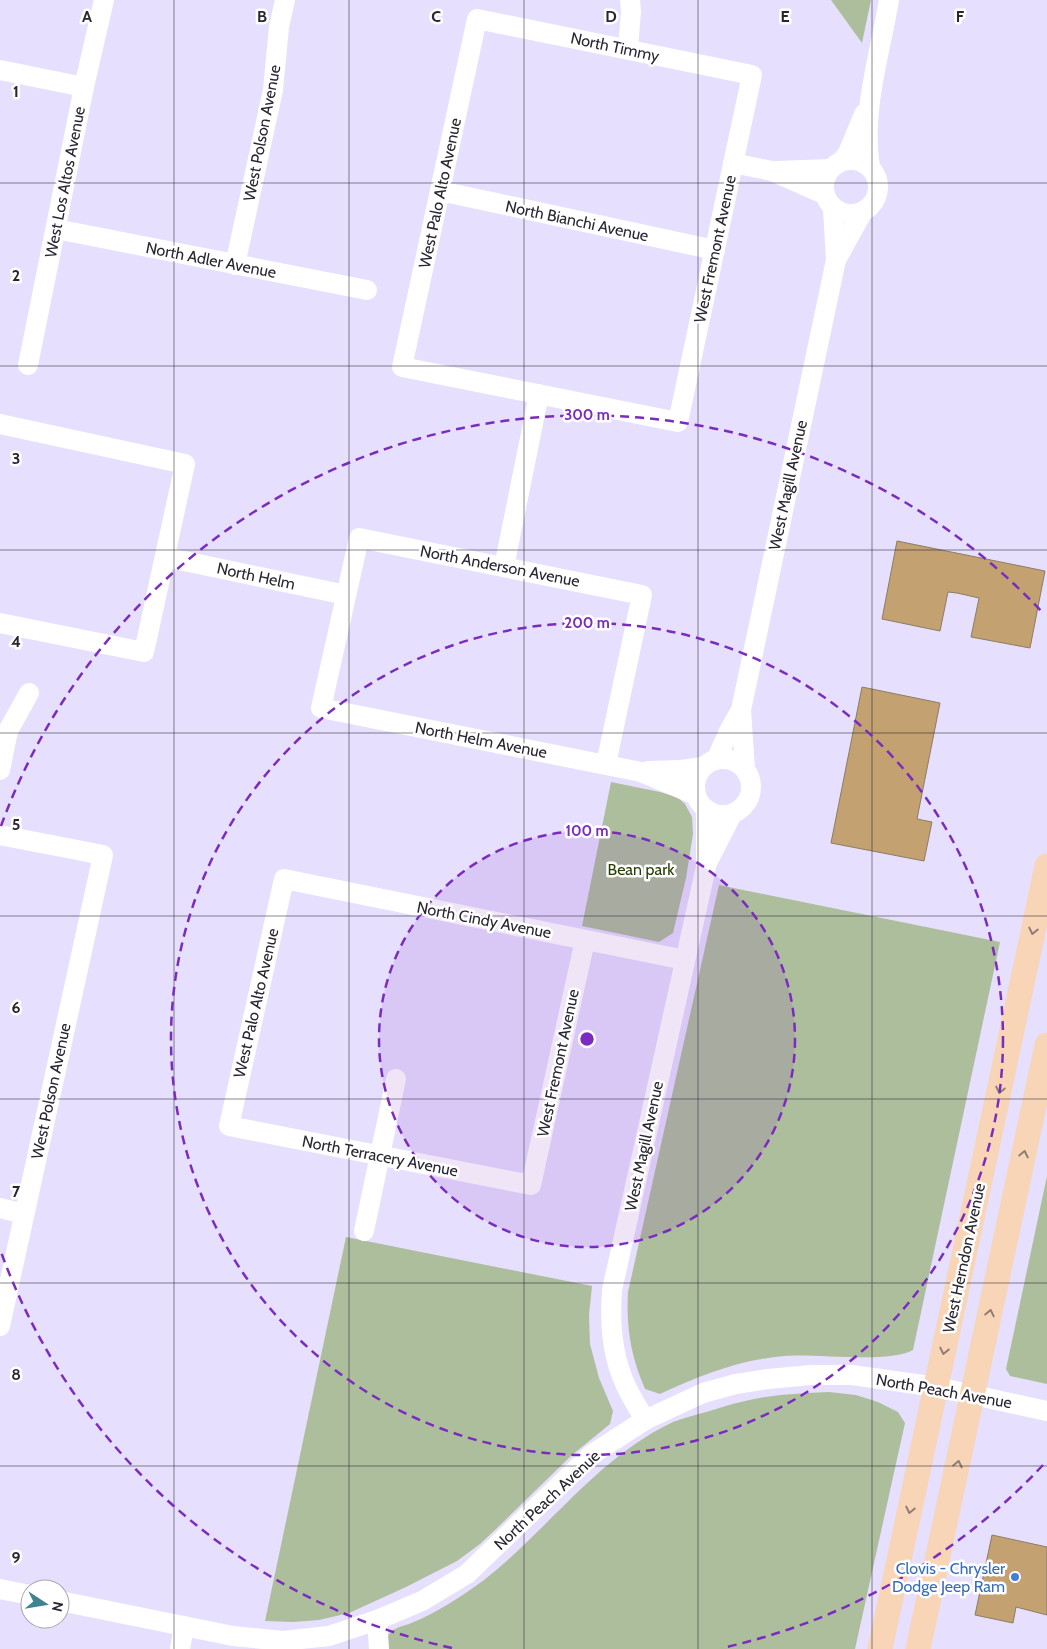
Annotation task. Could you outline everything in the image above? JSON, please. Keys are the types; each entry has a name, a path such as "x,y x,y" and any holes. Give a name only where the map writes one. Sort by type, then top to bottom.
{"main road":[{"name":"West Herndon Avenue","path":"880,1649 1047,866"},
{"path":"918,1649 1047,1045"}],"street":[{"name":"West Los Altos Avenue","path":"28,364 84,88 104,0"},
{"name":"West Polson Avenue","path":"235,264 273,90 279,27 285,0"},
{"path":"628,49 630,0"},
{"path":"734,163 772,171 852,215 862,213 871,207 877,198 879,187 876,176 870,167 867,151 869,103 889,0"},
{"name":"North Timmy","path":"477,19 752,75"},
{"name":"West Palo Alto Avenue","path":"477,19 402,367 539,394"},
{"path":"0,70 84,88"},
{"name":"West Fremont Avenue","path":"539,394 678,422 752,75"},
{"path":"828,201 823,185 825,177 848,153 869,103"},
{"path":"772,171 836,165 851,160 861,162 870,167"},
{"name":"North Bianchi Avenue","path":"440,191 715,250"},
{"name":"West Magill Avenue","path":"828,201 836,260"},
{"name":"West Magill Avenue","path":"745,769 741,710 836,260 862,213"},
{"name":"North Adler Avenue","path":"56,229 367,290"},
{"path":"504,567 539,394"},
{"path":"0,424 185,464 144,652 0,623"},
{"name":"North Anderson Avenue","path":"346,595 359,538 642,594 606,764"},
{"name":"North Helm","path":"165,557 346,595"},
{"name":"North Helm Avenue","path":"346,595 321,708 641,772 701,802"},
{"path":"0,770 8,731 29,693"},
{"name":"West Magill Avenue","path":"710,764 741,710"},
{"path":"726,759 736,762 745,769 750,776 751,786 750,796 743,807 732,814 718,815 701,802 695,785 698,775 710,764 726,759"},
{"name":"North Helm Avenue","path":"641,772 681,770 710,764"},
{"name":"West Magill Avenue","path":"701,802 706,867"},
{"name":"West Magill Avenue","path":"646,1420 623,1380 616,1358 610,1311 612,1290 706,867 732,814"},
{"name":"West Polson Avenue","path":"0,835 103,855 0,1326"},
{"name":"West Palo Alto Avenue","path":"229,1126 284,879"},
{"name":"North Cindy Avenue","path":"284,879 685,960"},
{"name":"West Fremont Avenue","path":"531,1185 585,940"},
{"path":"364,1231 396,1079"},
{"name":"North Terracery Avenue","path":"229,1126 531,1185"},
{"path":"0,1208 24,1214"},
{"name":"North Peach Avenue","path":"70,1603 184,1626 238,1642 283,1641 329,1636 377,1620 422,1601 467,1574 591,1455 646,1420 703,1393 736,1384 811,1375 852,1375 937,1387 1047,1411"},
{"path":"0,1589 20,1593"},
{"path":"377,1620 379,1649"},
{"path":"180,1649 184,1626"}],"green space":[{"path":"831,0 871,0 862,43"},
{"name":"Bean park","path":"611,782 677,797 685,804 692,817 693,834 686,878 673,933 659,942 582,926"},
{"path":"719,885 1000,942 913,1350 902,1354 870,1357 797,1355 767,1358 720,1369 660,1394 645,1389 636,1365 630,1342 628,1292"},
{"path":"1047,1176 1047,1384 1010,1376 1006,1369"},
{"path":"346,1237 592,1286 589,1315 590,1344 599,1378 613,1411 610,1424 572,1455 480,1544 457,1561 349,1613 319,1620 293,1622 265,1621"},
{"path":"829,1392 856,1395 878,1402 898,1412 905,1423 855,1649 388,1649 388,1638 391,1632 439,1610 484,1580 508,1560 597,1474 646,1437 673,1422 743,1401 773,1396"}],"building":[{"path":"897,541 1045,571 1030,648 971,637 979,598 957,593 948,592 940,631 882,619"},
{"path":"862,687 940,703 917,819 932,822 924,861 831,843"},
{"name":"Clovis - Chrysler Dodge Jeep Ram","path":"992,1535 1047,1547 1047,1615 1016,1607 1013,1623 975,1615"}],"place":[{"name":"Clovis - Chrysler Dodge Jeep Ram","path":"1015,1577"}]}
